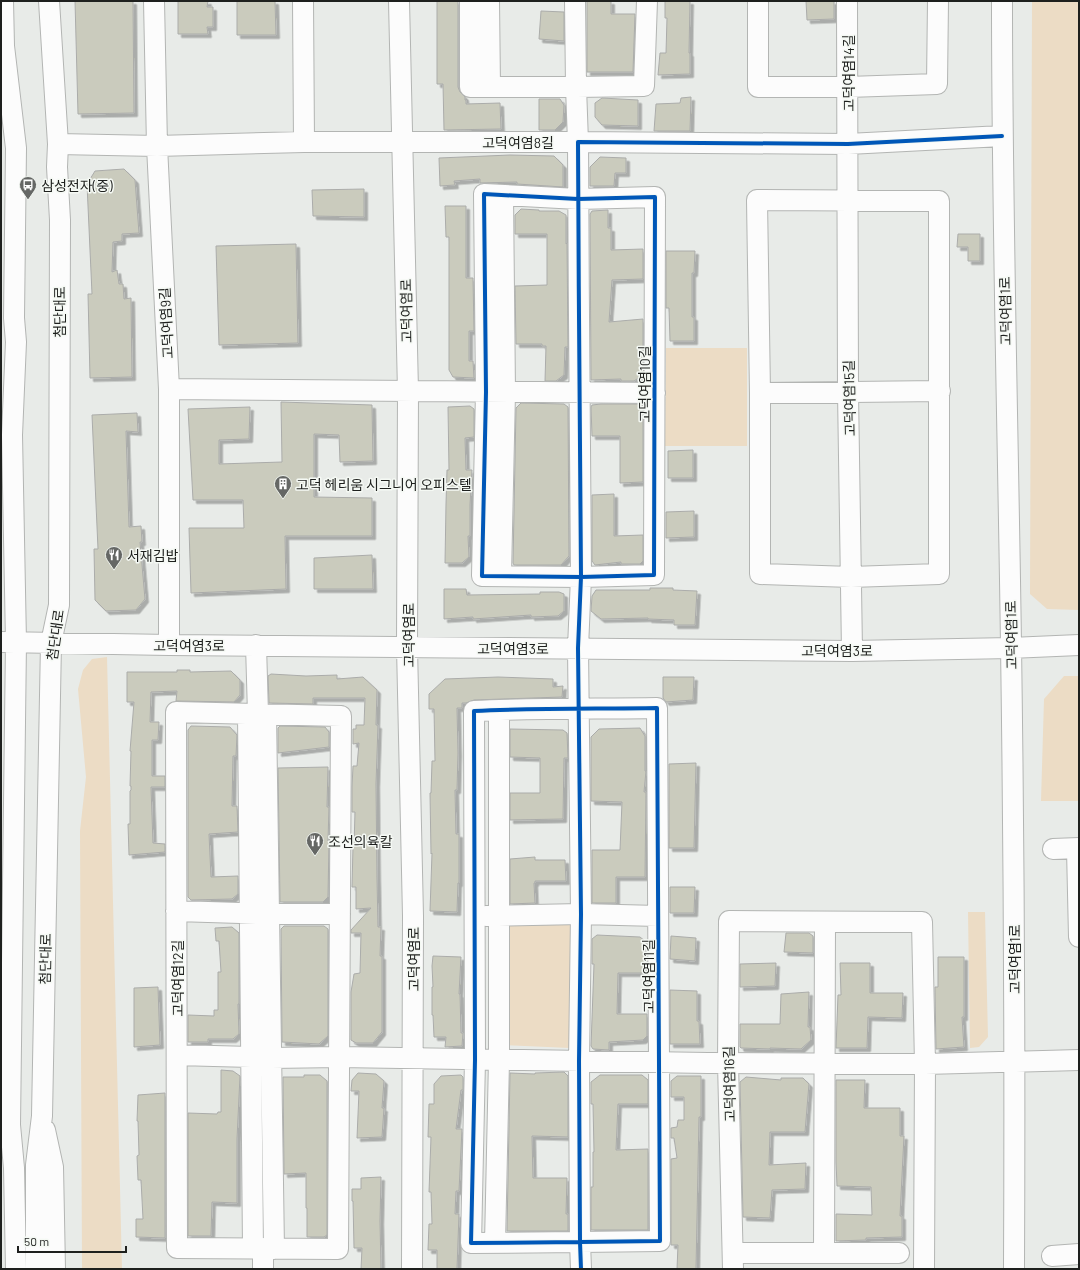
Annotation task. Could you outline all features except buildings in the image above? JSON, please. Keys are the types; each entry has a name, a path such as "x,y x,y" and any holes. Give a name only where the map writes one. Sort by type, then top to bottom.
{"street":[{"path":"3,1 4,46 16,148 14,318 16,342 12,436 8,642 10,1125 14,1168 16,1269"},
{"name":"첨단대로","path":"36,1269 36,1165 42,1116 51,643 59,605 60,220 57,168 58,144 49,1"},
{"name":"고덕여염9길","path":"154,1 157,146 169,389 169,645"},
{"path":"303,1 304,142"},
{"name":"고덕여염로","path":"399,1 408,391 407,647 413,908 414,1058 412,1269"},
{"path":"470,1 470,87 644,86 647,1"},
{"path":"489,1 490,87"},
{"path":"575,1 578,142 581,577 578,648 581,914 580,1269"},
{"path":"758,1 758,87 848,87 937,84 938,1"},
{"name":"고덕여염14길","path":"847,1 848,144"},
{"name":"고덕여염1로","path":"1002,1 1002,136 1011,648 1014,1269"},
{"name":"고덕여염8길","path":"403,142 848,144 1002,136"},
{"path":"58,144 157,146 304,142 403,142"},
{"name":"고덕여염15길","path":"848,144 848,392 852,651"},
{"name":"고덕여염10길","path":"503,195 578,199 656,197 654,575 581,577 501,576 496,392 503,195"},
{"path":"757,200 848,200 939,201 939,574 851,577 760,574 760,393 757,200"},
{"path":"169,389 655,393"},
{"path":"760,393 940,391"},
{"name":"고덕여염3로","path":"8,642 169,645 852,651 1011,648 1079,645"},
{"path":"256,645 259,914 251,1057 263,1248"},
{"name":"고덕여염11길","path":"474,916 474,711 657,708 660,1241 471,1243 475,1060"},
{"path":"495,1243 499,1060 499,710"},
{"name":"고덕여염12길","path":"176,712 257,714 341,716 338,1249 177,1248 176,712"},
{"path":"1053,849 1078,848 1079,937"},
{"path":"176,911 259,914 340,914"},
{"path":"259,914 271,1058 262,1269"},
{"path":"475,1060 474,916 581,914 658,916"},
{"name":"고덕여염16길","path":"899,1253 824,1253 733,1261 728,1063 729,921 922,922 925,1064 924,1269"},
{"path":"824,1253 825,922"},
{"path":"177,1055 271,1058 339,1057 728,1063 925,1064 1079,1060"},
{"path":"42,1116 53,1167 54,1269"},
{"path":"1,1147 10,1125"},
{"path":"1052,1256 1079,1254"}],"shaded area":[{"path":"1032,1 1079,1 1079,610 1047,609 1030,594"},
{"path":"666,348 747,348 747,446 665,446"},
{"path":"107,657 122,1269 82,1269 80,831 86,777 78,689 83,670 92,659"},
{"path":"1064,676 1079,676 1079,801 1041,801 1044,699"},
{"path":"968,912 985,912 988,1037 979,1047 970,1048"},
{"path":"507,924 570,924 570,1048 503,1045"}],"cycle path":[{"path":"581,1269 580,1242 660,1241 657,708 611,708 588,709 566,709 543,709 474,711 475,1060 471,1243 580,1242 579,1061 581,914 578,648 581,577 654,575 655,197 578,199 484,194 486,392 482,576 581,577 579,414 579,251 578,196 578,142 848,144 1002,136"}],"place":[{"name":"삼성전자(중)","path":"28,200"},
{"name":"고덕 헤리움 시그니어 오피스텔","path":"283,499"},
{"name":"서재김밥","path":"114,570"},
{"name":"조선의육칼","path":"315,856"}]}
